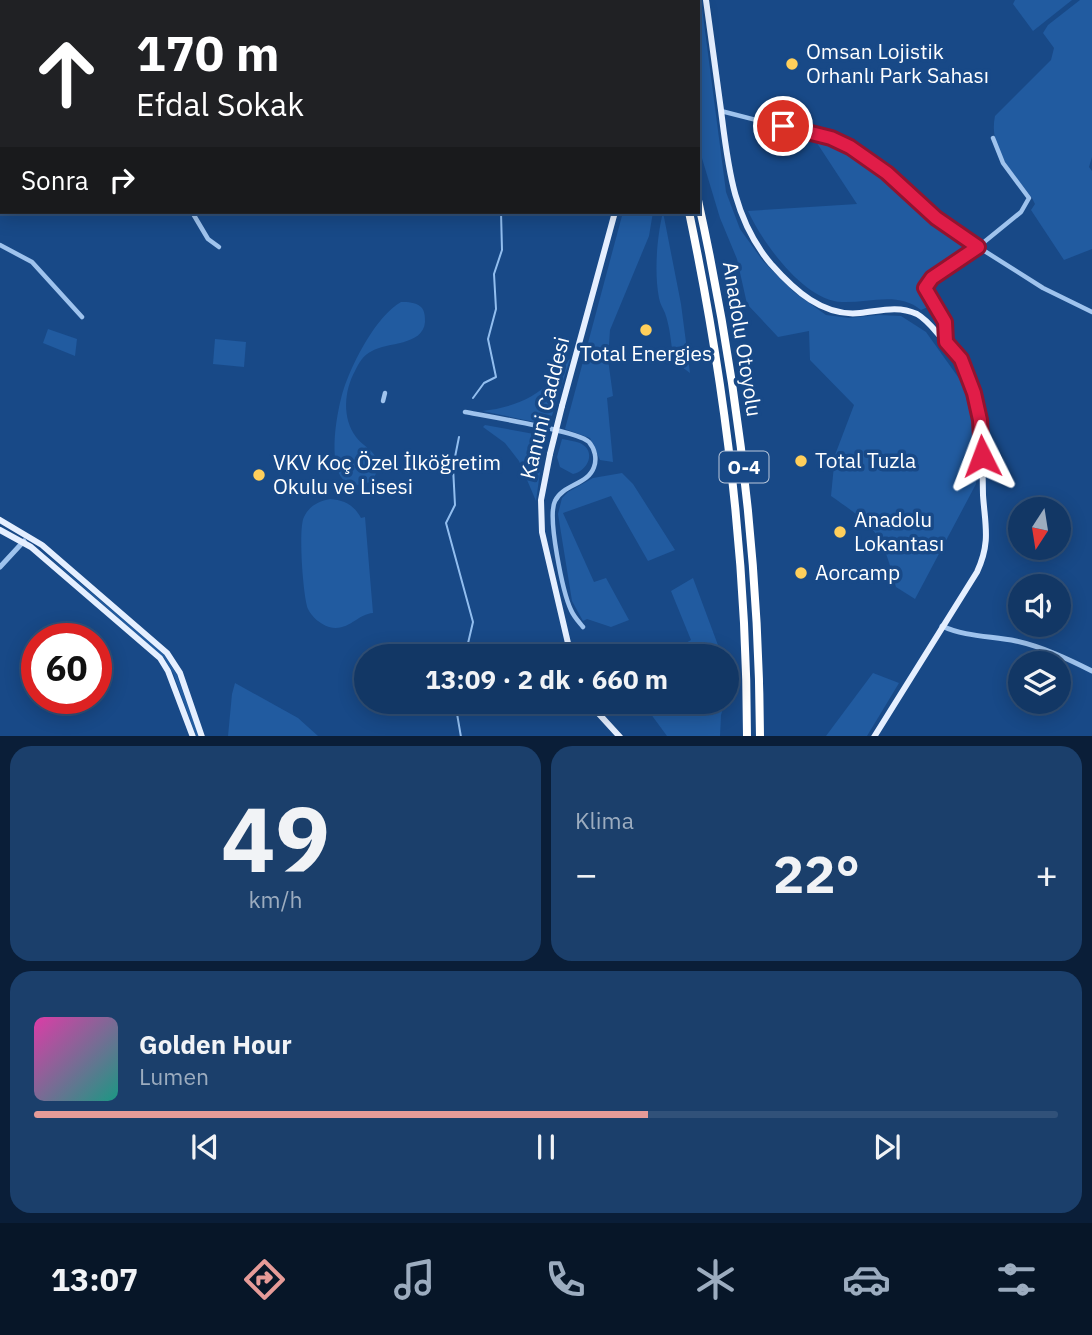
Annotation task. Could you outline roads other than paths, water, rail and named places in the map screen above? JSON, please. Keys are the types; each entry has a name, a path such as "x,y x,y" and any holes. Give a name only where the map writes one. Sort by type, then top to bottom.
{"highway":[{"name":"Anadolu Otoyolu","path":"700,209 718,290 743,459 757,614 760,736"},
{"name":"Anadolu Otoyolu","path":"689,214 727,436 742,592 747,736"}],"main road":[{"path":"706,0 731,184 744,223 771,263 804,295 831,311 846,314 889,308 902,309 924,319 961,359 974,393 980,420 984,507 988,528 986,544 979,566 875,736"},
{"name":"Kanuni Caddesi","path":"568,644 542,532 541,500 562,406 614,214"},
{"path":"0,520 167,653 180,673 202,736"},
{"path":"0,530 26,539 160,657 169,670 193,736"},
{"path":"599,714 619,736"}],"street":[{"path":"721,111 838,141 880,168 936,218 978,247 1043,288 1092,312"},
{"path":"946,342 945,322 926,292 926,284 1021,212 1028,198 1003,163 993,138"},
{"path":"193,214 208,239 219,247"},
{"path":"0,245 32,262 82,317"},
{"path":"383,401 385,393"},
{"path":"465,412 571,434 588,441 596,464 590,475 560,494 552,509 556,551 570,609 583,628"},
{"path":"0,567 26,539"},
{"path":"942,626 955,631 1018,642 1092,671"}],"waterway":[{"path":"473,398 484,383 496,377 488,339 496,309 494,274 502,250 501,214"},
{"path":"459,437 453,467 455,505 446,523 473,622 468,644"},
{"path":"457,714 461,736"}],"place":[{"name":"Omsan Lojistik Orhanlı Park Sahası","path":"792,64"},
{"name":"Total Energies","path":"646,330"},
{"name":"Total Tuzla","path":"801,461"},
{"name":"VKV Koç Özel İlköğretim Okulu ve Lisesi","path":"259,475"},
{"name":"Anadolu Lokantası","path":"840,532"},
{"name":"Aorcamp","path":"801,573"}]}
